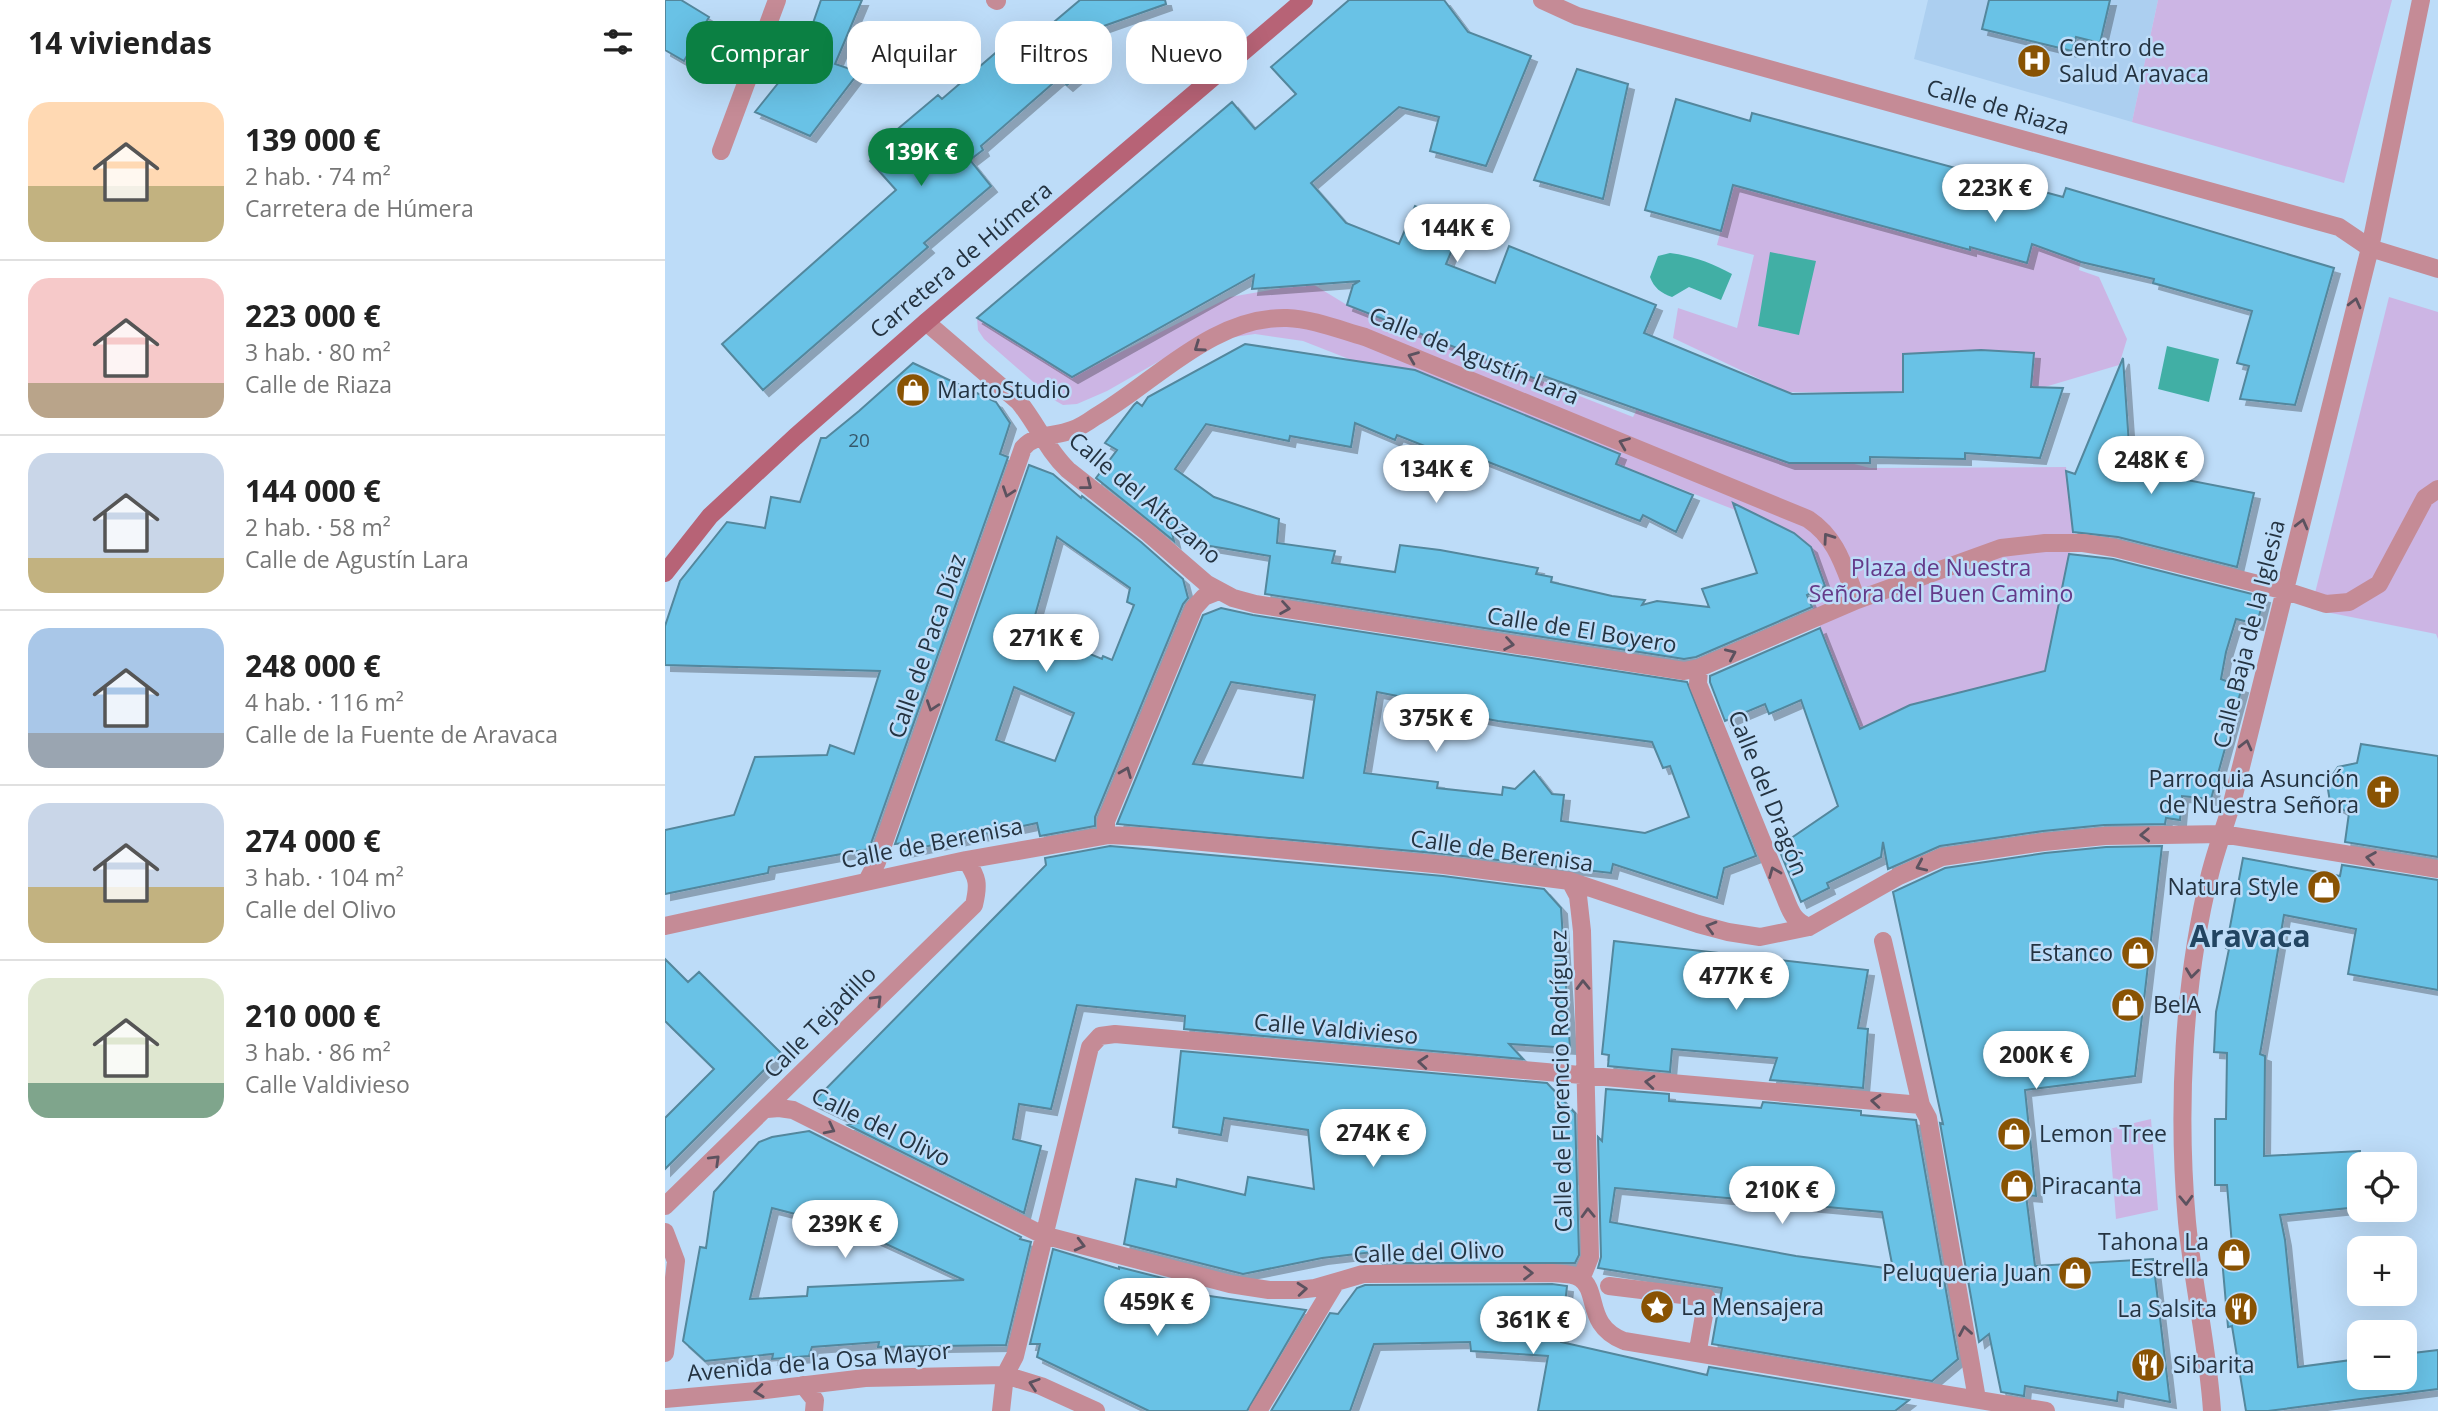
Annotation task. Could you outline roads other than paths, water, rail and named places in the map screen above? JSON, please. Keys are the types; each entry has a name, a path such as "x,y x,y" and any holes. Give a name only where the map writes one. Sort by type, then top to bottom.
{"main road":[{"name":"Carretera de Húmera","path":"665,573 710,516 795,437 1304,0"}],"street":[{"path":"721,151 777,0"},
{"name":"Calle de Riaza","path":"1542,0 1577,16 2339,227 2370,248 2438,269"},
{"name":"Calle Baja de la Iglesia","path":"2212,1411 2187,1221 2183,1106 2187,1016 2198,930 2210,872 2285,591 2370,248 2421,0"},
{"name":"Calle de Agustín Lara","path":"1041,436 1073,430 1215,335 1260,319 1308,320 1365,337 1808,519 1823,529 1834,544 1857,600"},
{"name":"Calle del Altozano","path":"926,322 1019,402 1032,417 1054,457 1067,470 1219,592"},
{"name":"Calle de Paca Díaz","path":"867,881 877,862 1023,448 1029,441 1041,436"},
{"name":"Calle de El Boyero","path":"1219,592 1255,604 1684,671 1699,668 1857,600 2001,548 2045,543 2083,543 2115,548 2326,604 2349,602 2379,584 2425,498 2438,489"},
{"path":"1109,835 1106,821 1194,608 1204,597 1219,592"},
{"name":"Calle del Dragón","path":"1699,668 1698,684 1792,915 1800,924 1809,927"},
{"name":"Calle de Berenisa","path":"665,926 966,860 1109,835 1431,864 1570,881 1728,932 1760,936 1809,927 1899,876 1942,857 2044,842 2105,836 2222,834 2438,869"},
{"name":"Calle Tejadillo","path":"665,1206 974,905 978,886 974,872 966,860"},
{"name":"Calle de Florencio Rodríguez","path":"1570,881 1578,897 1582,931 1590,1257 1584,1272 1578,1277"},
{"path":"1883,941 1921,1105 1928,1118 1977,1399"},
{"name":"Calle Valdivieso","path":"1001,1411 1005,1375 1015,1356 1090,1047 1100,1036 1115,1034 1921,1105"},
{"name":"Calle del Olivo","path":"767,1109 793,1110 1043,1235 1243,1286 1297,1290 1363,1274 1552,1273 1578,1277"},
{"path":"665,1232 676,1261 665,1353"},
{"path":"1578,1277 1587,1286 1599,1322 1613,1336 1623,1340 2046,1411"},
{"path":"1258,1411 1336,1282"},
{"path":"1609,1286 1707,1298 1699,1344"},
{"name":"Avenida de la Osa Mayor","path":"665,1399 865,1378 1005,1375 1041,1386 1096,1411"},
{"path":"803,1385 815,1400 814,1411"}],"place":[{"name":"Centro de Salud Aravaca","path":"2034,61"},
{"name":"MartoStudio","path":"913,390"},
{"name":"Parroquia Asunción de Nuestra Señora","path":"2383,792"},
{"name":"Natura Style","path":"2324,887"},
{"name":"Estanco","path":"2138,953"},
{"name":"BelA","path":"2128,1005"},
{"name":"Lemon Tree","path":"2014,1134"},
{"name":"Piracanta","path":"2017,1186"},
{"name":"Tahona La Estrella","path":"2234,1255"},
{"name":"Peluqueria Juan","path":"2075,1273"},
{"name":"La Mensajera","path":"1657,1307"},
{"name":"La Salsita","path":"2241,1309"},
{"name":"Sibarita","path":"2148,1365"}],"district":[{"name":"Aravaca","path":"2250,937"}],"park label":[{"name":"Plaza de Nuestra Señora del Buen Camino","path":"1941,581"}]}
